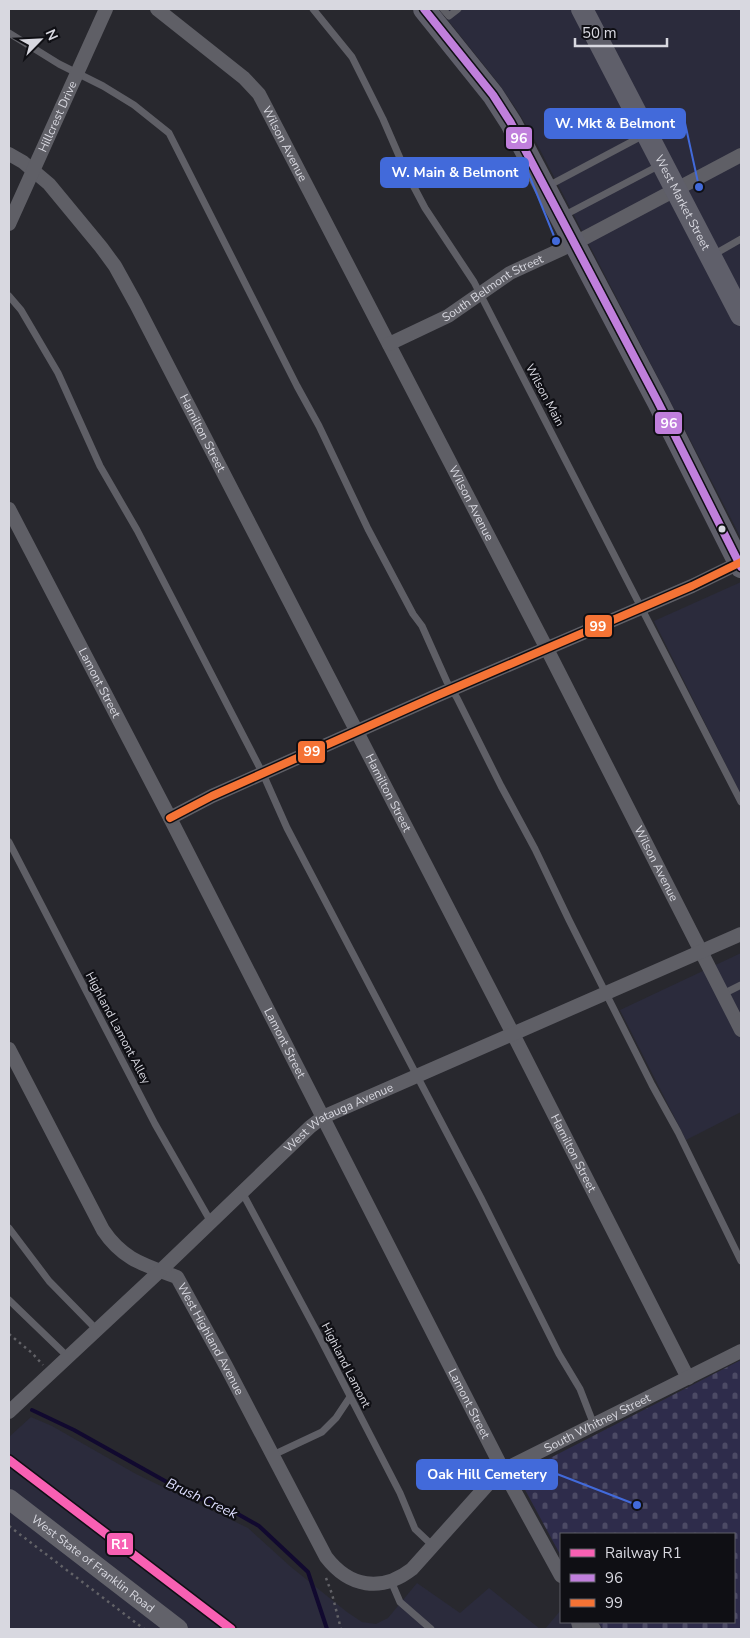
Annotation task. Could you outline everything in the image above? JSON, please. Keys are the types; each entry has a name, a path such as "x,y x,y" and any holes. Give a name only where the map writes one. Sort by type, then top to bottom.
{"main road":[{"name":"West Market Street","path":"584,10 741,314"},
{"path":"438,15 511,123 562,217 741,564"},
{"name":"West State of Franklin Road","path":"9,1500 178,1629"}],"street":[{"name":"Hillcrest Drive","path":"9,224 106,9"},
{"name":"Wilson Avenue","path":"157,9 244,78 259,94 741,1030"},
{"name":"Hamilton Street","path":"9,154 34,170 50,184 115,266 514,1034 688,1378"},
{"name":"South Belmont Street","path":"388,344 448,316 510,273 575,243 741,156"},
{"name":"Lamont Street","path":"9,509 170,818 503,1470 560,1574"},
{"path":"170,818 212,796 741,564"},
{"name":"West Watauga Avenue","path":"9,1412 310,1127 323,1117 741,934"},
{"name":"West Highland Avenue","path":"9,1049 98,1221 112,1243 122,1252 146,1266 177,1277 326,1557 334,1568 348,1578 374,1584"},
{"name":"South Whitney Street","path":"374,1584 391,1582 412,1569 503,1470 741,1350"}],"lane":[{"name":"Wilson Main","path":"313,9 352,57 384,119 406,172 425,208 480,293 741,802"},
{"path":"438,15 458,9"},
{"path":"9,33 59,64 134,106 169,133 319,426 368,529 413,614 422,626 452,690 535,849 741,1261"},
{"path":"546,187 647,134"},
{"path":"562,217 662,163"},
{"path":"711,256 741,239"},
{"path":"9,296 21,310 58,373 100,466 136,530 263,774 287,828 418,1076 559,1354 580,1389 594,1425"},
{"name":"Highland Lamont Alley","path":"9,842 155,1124 210,1222"},
{"path":"723,994 741,985"},
{"name":"Highland Lamont","path":"242,1192 400,1493 415,1529 432,1546"},
{"path":"9,1228 49,1281 96,1329"},
{"path":"9,1300 67,1356"},
{"path":"273,1455 322,1432 336,1418 350,1397"},
{"path":"391,1582 400,1602 431,1629"}],"path":[{"path":"9,1334 32,1353 50,1372"},
{"path":"9,1526 144,1629"},
{"path":"326,1578 341,1629"}],"shaded area":[{"path":"439,9 741,9 741,538 537,144 499,84"},
{"path":"741,582 741,792 740,793 654,621"},
{"path":"741,953 741,1112 686,1140 620,1010"},
{"path":"31,1417 52,1426 136,1474 248,1528 291,1567 362,1622 376,1624 388,1618 417,1583 460,1613 489,1588 540,1629 9,1629 9,1437"},
{"path":"560,1611 560,1623 599,1623 603,1629 545,1629"}],"green space":[{"path":"741,1360 741,1629 603,1629 599,1623 735,1623 735,1533 560,1533 560,1554 517,1475"}],"waterway":[{"name":"Brush Creek","path":"32,1410 74,1430 190,1495 229,1509 259,1526 308,1572 327,1629"}],"rail line":[{"name":"R1","path":"9,1460 231,1629"}],"transit line":[{"name":"96","path":"424,9 493,95 511,123 658,402 741,567"},
{"name":"99","path":"170,818 212,796 436,696 692,586 741,562"}],"place":[{"name":"W. Mkt & Belmont","path":"699,187"},
{"name":"W. Main & Belmont","path":"556,241"},
{"name":"Oak Hill Cemetery","path":"637,1505"}]}
